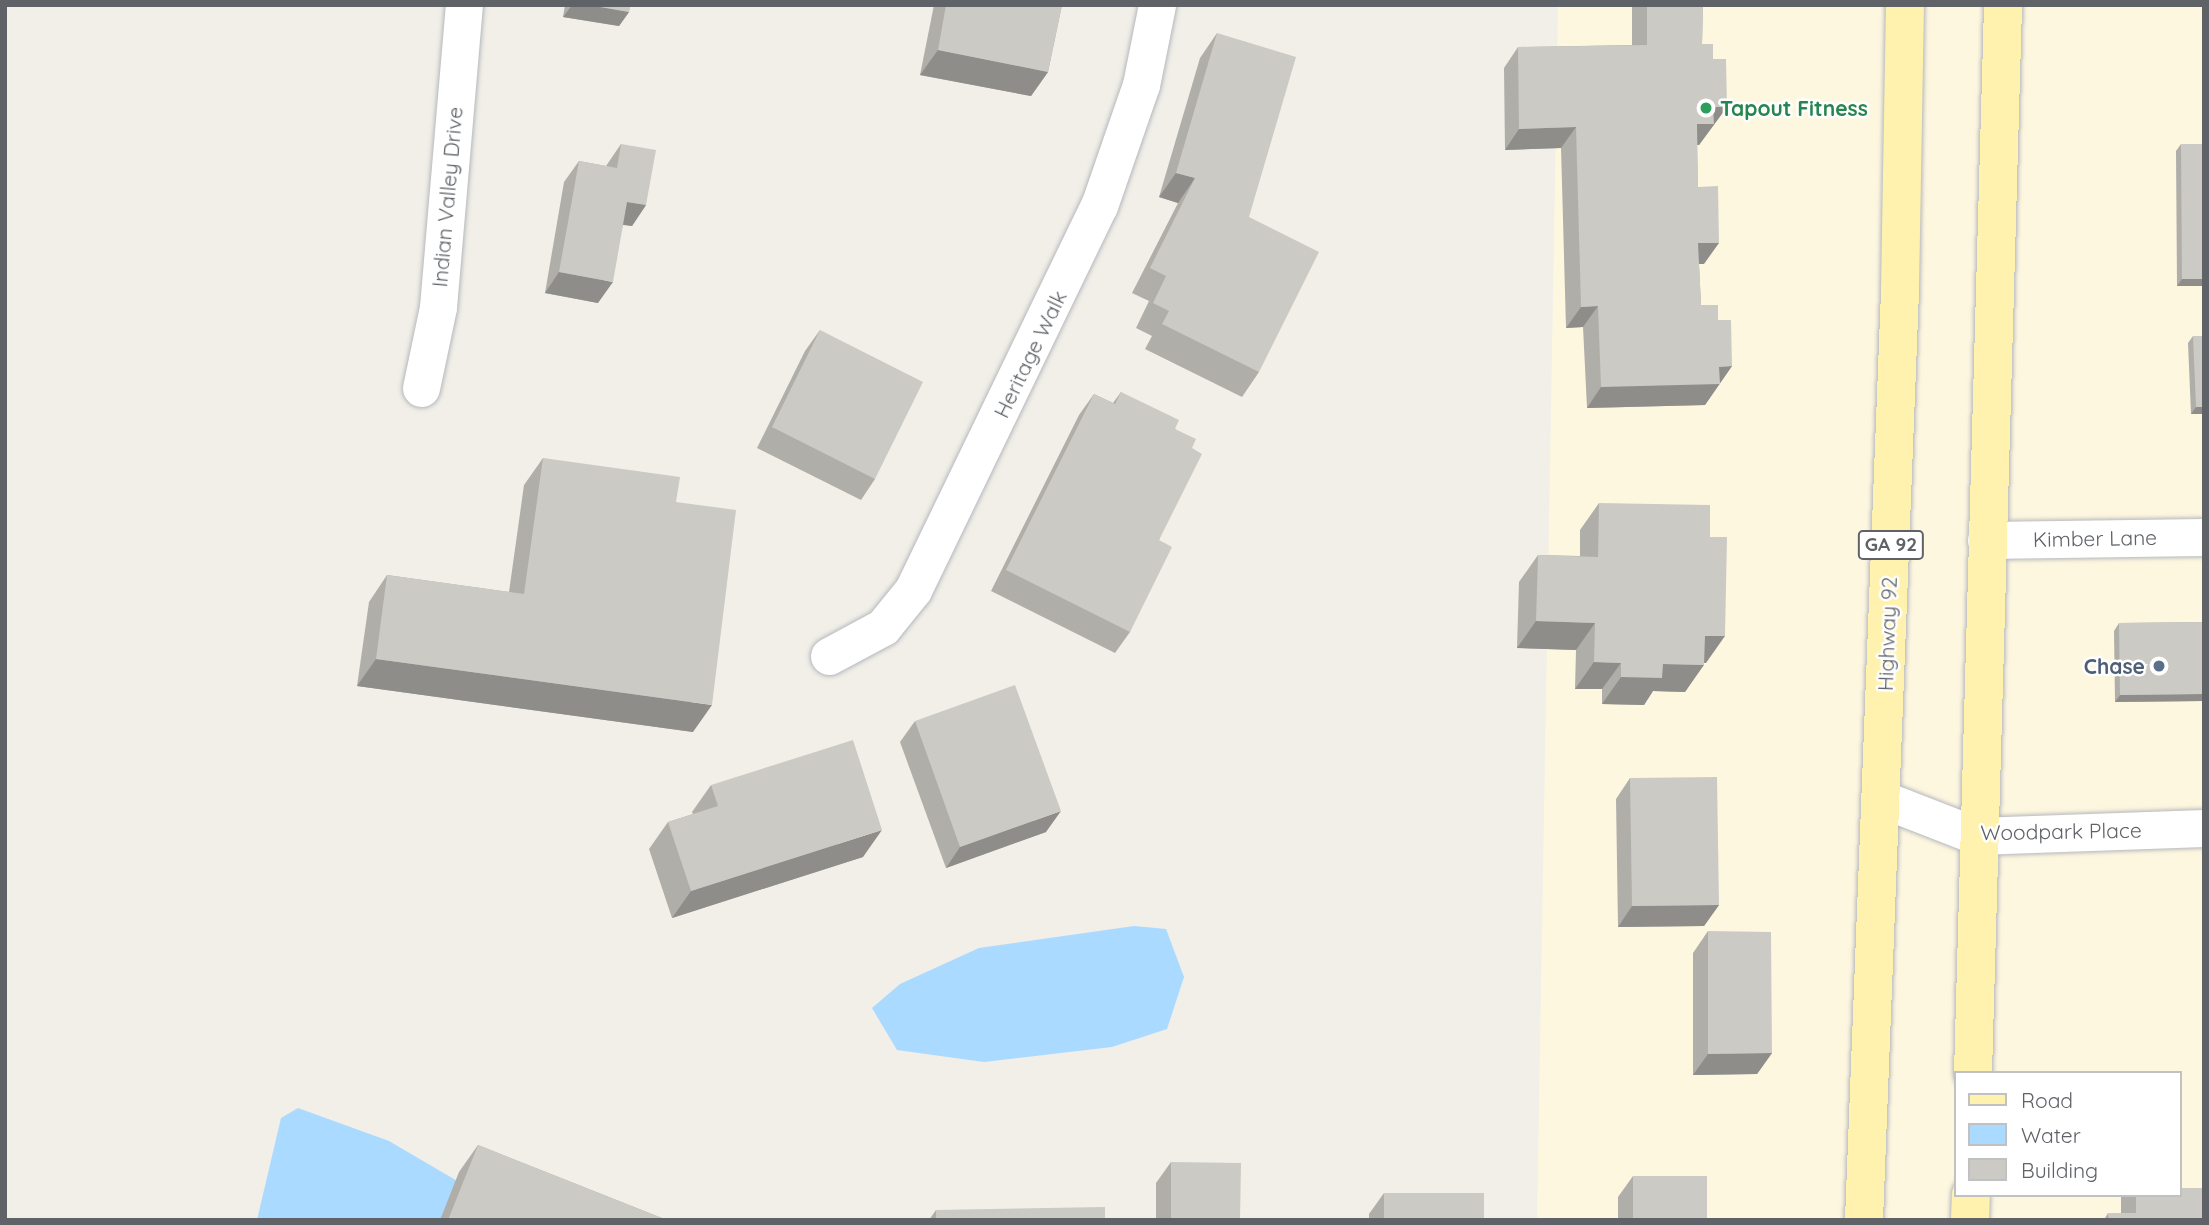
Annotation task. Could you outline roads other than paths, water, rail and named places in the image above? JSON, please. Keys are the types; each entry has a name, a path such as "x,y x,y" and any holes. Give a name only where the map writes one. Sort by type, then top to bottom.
{"main road":[{"name":"Highway 92","path":"1864,1220 1882,799 1905,5"},
{"path":"1973,1071 1977,836 2003,5"},
{"path":"1970,1220 1971,1197"}],"street":[{"name":"Indian Valley Drive","path":"421,388 438,306 464,5"},
{"name":"Heritage Walk","path":"829,656 883,627 913,590 1099,206 1141,85 1157,5"},
{"name":"Kimber Lane","path":"1986,540 2204,537"},
{"name":"Woodpark Place","path":"1882,799 1977,836 2204,828"}],"water":[{"path":"1134,926 1166,929 1184,977 1167,1029 1112,1047 984,1062 897,1050 872,1008 900,984 979,948"},
{"path":"298,1108 389,1141 459,1182 503,1220 257,1220 281,1118"}],"place":[{"name":"Tapout Fitness","path":"1706,108"},
{"name":"Chase","path":"2159,666"}]}
